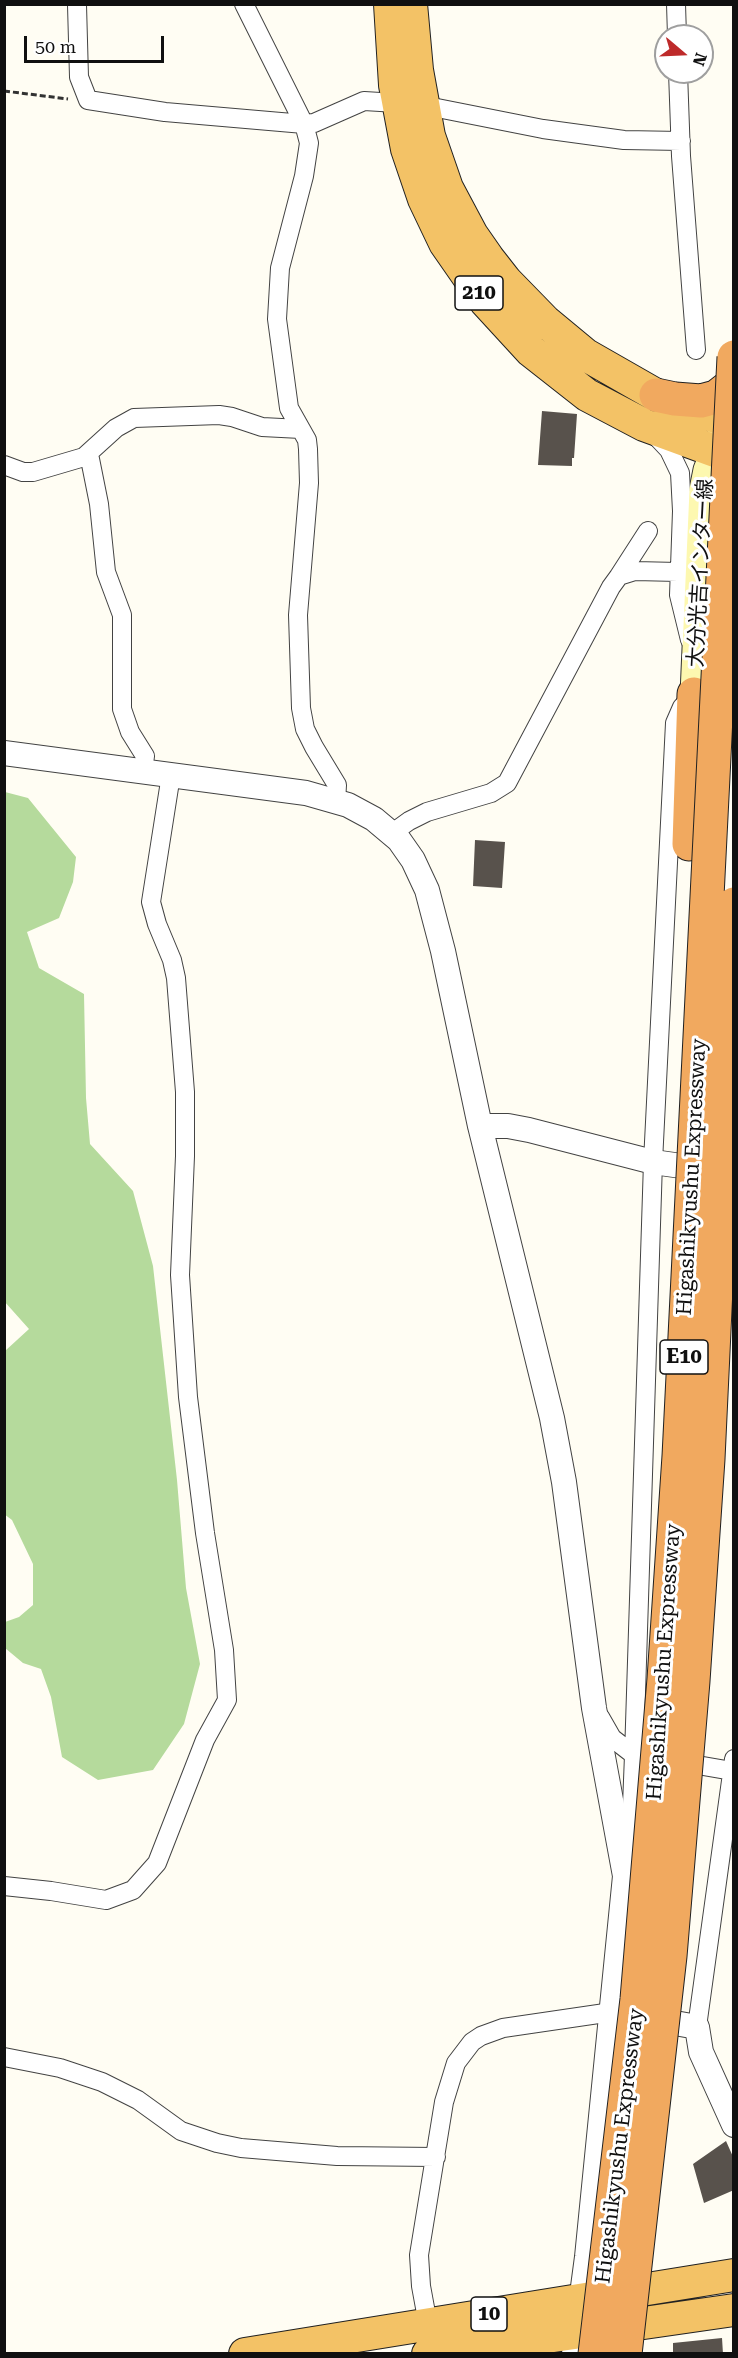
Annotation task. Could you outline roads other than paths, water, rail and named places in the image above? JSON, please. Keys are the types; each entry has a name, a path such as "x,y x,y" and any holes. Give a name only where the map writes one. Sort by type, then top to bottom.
{"highway":[{"name":"210","path":"390,4 410,104 432,145 451,196 472,236 506,280 545,321 586,355 656,395 731,418"},
{"name":"210","path":"411,4 407,149 428,206 445,243 486,302 531,351 566,380 608,408 644,425 723,454"},
{"name":"Higashikyushu Expressway","path":"582,2347 637,2000 652,1840 679,1456 734,357"},
{"path":"656,395 701,401 716,397 734,383"},
{"path":"652,1840 657,1578 656,1453 670,1168 683,1008 694,694"},
{"name":"Higashikyushu Expressway","path":"625,2354 670,1956 693,1681 708,1459 734,904"},
{"path":"670,1956 697,1778 734,1392"},
{"name":"10","path":"428,2339 581,2300 734,2275"},
{"name":"10","path":"245,2354 428,2339 582,2347 734,2310"}],"main road":[{"name":"大分光吉インター線","path":"694,694 703,490 723,454 731,418"}],"street":[{"path":"244,4 307,134 308,152 304,176 280,267 277,319 287,401 291,414 307,440 309,471 298,615 301,708 305,729 337,785 336,802"},
{"path":"676,4 677,24"},
{"path":"77,5 79,77 88,100 165,111 304,124 314,123 364,101 410,104 543,129 624,140 681,141"},
{"path":"679,84 696,350"},
{"path":"4,465 23,472 33,472 89,454 116,428 134,418 147,416 219,415 262,427 301,429"},
{"path":"644,425 669,450 680,473 682,511 678,572 679,595 694,656"},
{"path":"89,454 99,504 106,572 123,622 122,709 130,732 145,756 143,771"},
{"path":"392,834 409,821 427,812 491,793 507,783 611,587 648,531"},
{"path":"619,576 635,571 678,572"},
{"path":"582,2347 581,2300 631,1831 653,1162 675,723 682,707 694,694"},
{"path":"4,753 306,793 348,805 374,819 392,834 413,860 434,911 480,1126 549,1407 564,1482 594,1708 625,1876"},
{"path":"4,1886 106,1900 133,1890 157,1863 205,1740 227,1700 224,1650 205,1533 188,1397 180,1275 185,1092 176,978 172,960 157,924 151,902 171,775"},
{"path":"480,1126 508,1126 653,1162 734,1173"},
{"path":"594,1708 612,1738 634,1755 733,1765 697,2027 701,2052 734,2125"},
{"path":"428,2339 419,2255 444,2102 456,2063 472,2042 503,2028 612,2012 697,2027"},
{"path":"4,2057 60,2068 102,2082 138,2100 181,2131 241,2148 338,2156 436,2157"}]}
